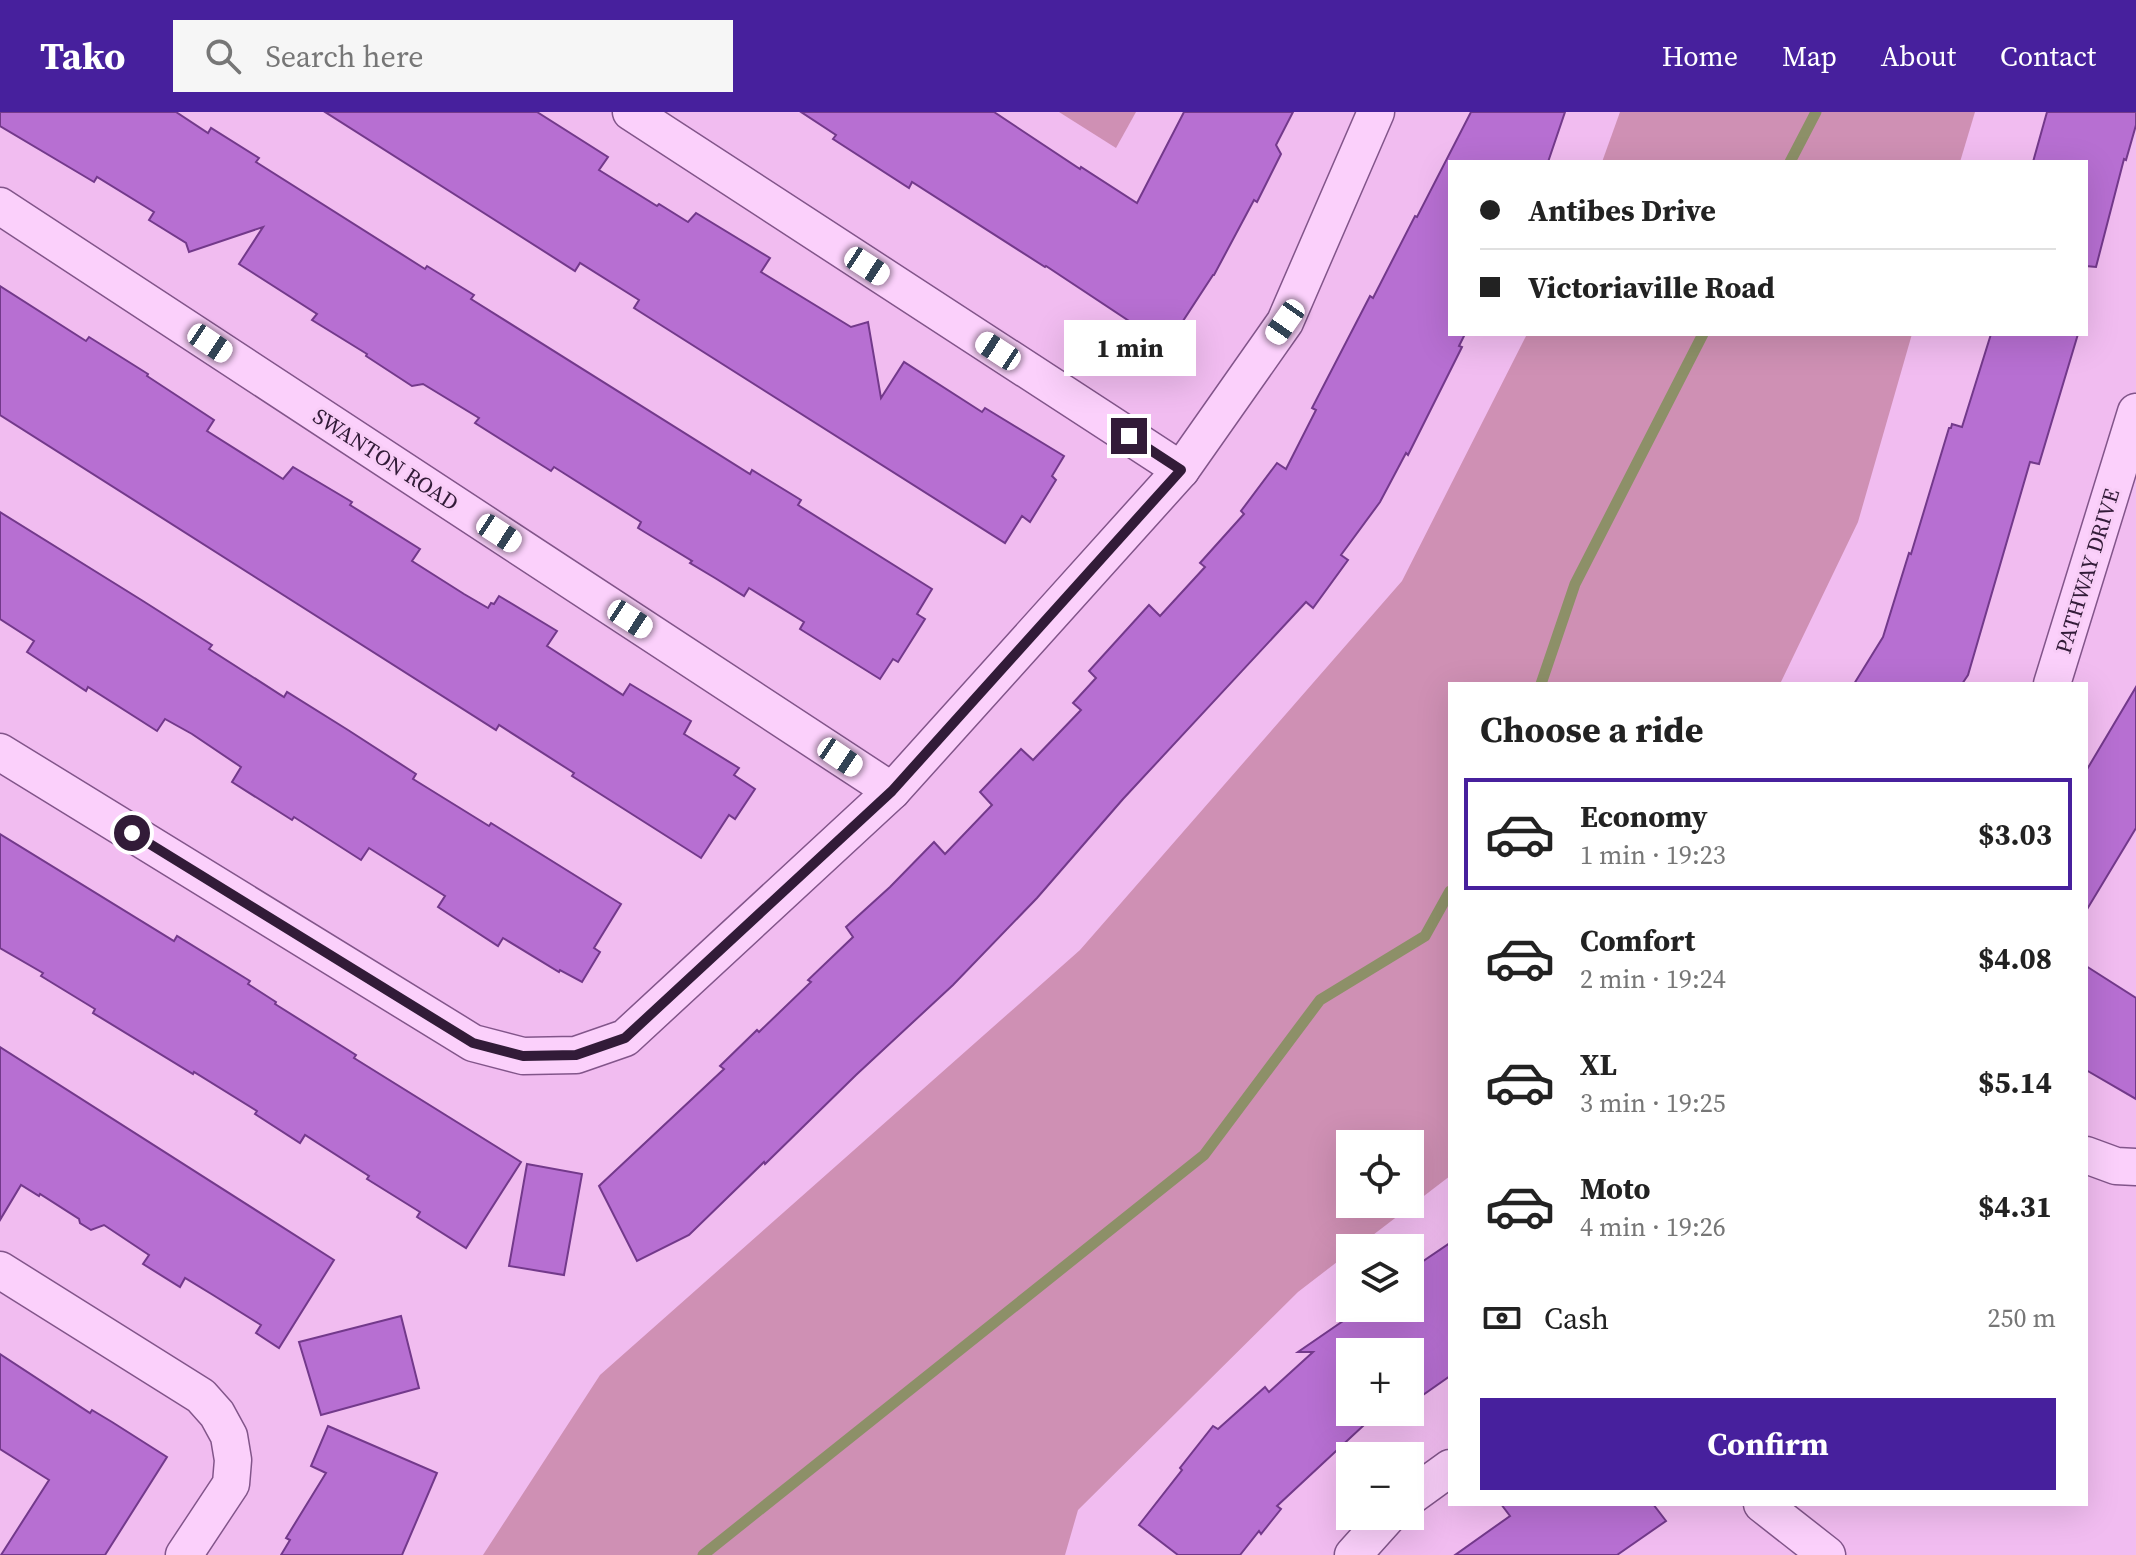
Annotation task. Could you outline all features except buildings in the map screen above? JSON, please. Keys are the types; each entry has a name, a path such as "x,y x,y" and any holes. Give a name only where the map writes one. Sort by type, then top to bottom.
{"street":[{"path":"631,112 1181,470"},
{"path":"0,752 473,1043 523,1056 576,1055 625,1038 892,791 1181,470 1285,322 1376,112"},
{"name":"SWANTON ROAD","path":"0,206 892,791"},
{"name":"PATHWAY DRIVE","path":"2053,682 2136,412"},
{"path":"2088,1156 2116,1166 2136,1167"},
{"path":"0,1270 201,1396 217,1414 229,1436 233,1460 231,1484 184,1555"},
{"path":"1424,1487 1448,1469"},
{"path":"1765,1506 1827,1555"},
{"path":"1353,1555 1375,1530"}],"shaded area":[{"path":"1059,112 1136,112 1116,148"},
{"path":"1620,112 1975,112 1961,160 1603,160"},
{"path":"1526,336 1911,336 1858,522 1781,682 1448,682 1448,1178 1424,1196 1424,1130 1336,1130 1336,1218 1395,1218 1374,1234 1336,1234 1336,1263 1298,1292 1078,1510 1065,1555 483,1555 600,1375 1080,950 1402,581"}],"waterway":[{"path":"1791,160 1816,112"},
{"path":"1542,682 1575,584 1702,336"},
{"path":"703,1555 1204,1155 1320,1000 1425,936 1448,895"}],"route":[{"path":"132,833 473,1043 523,1056 576,1055 625,1038 892,791 1181,470 1129,436"}]}
